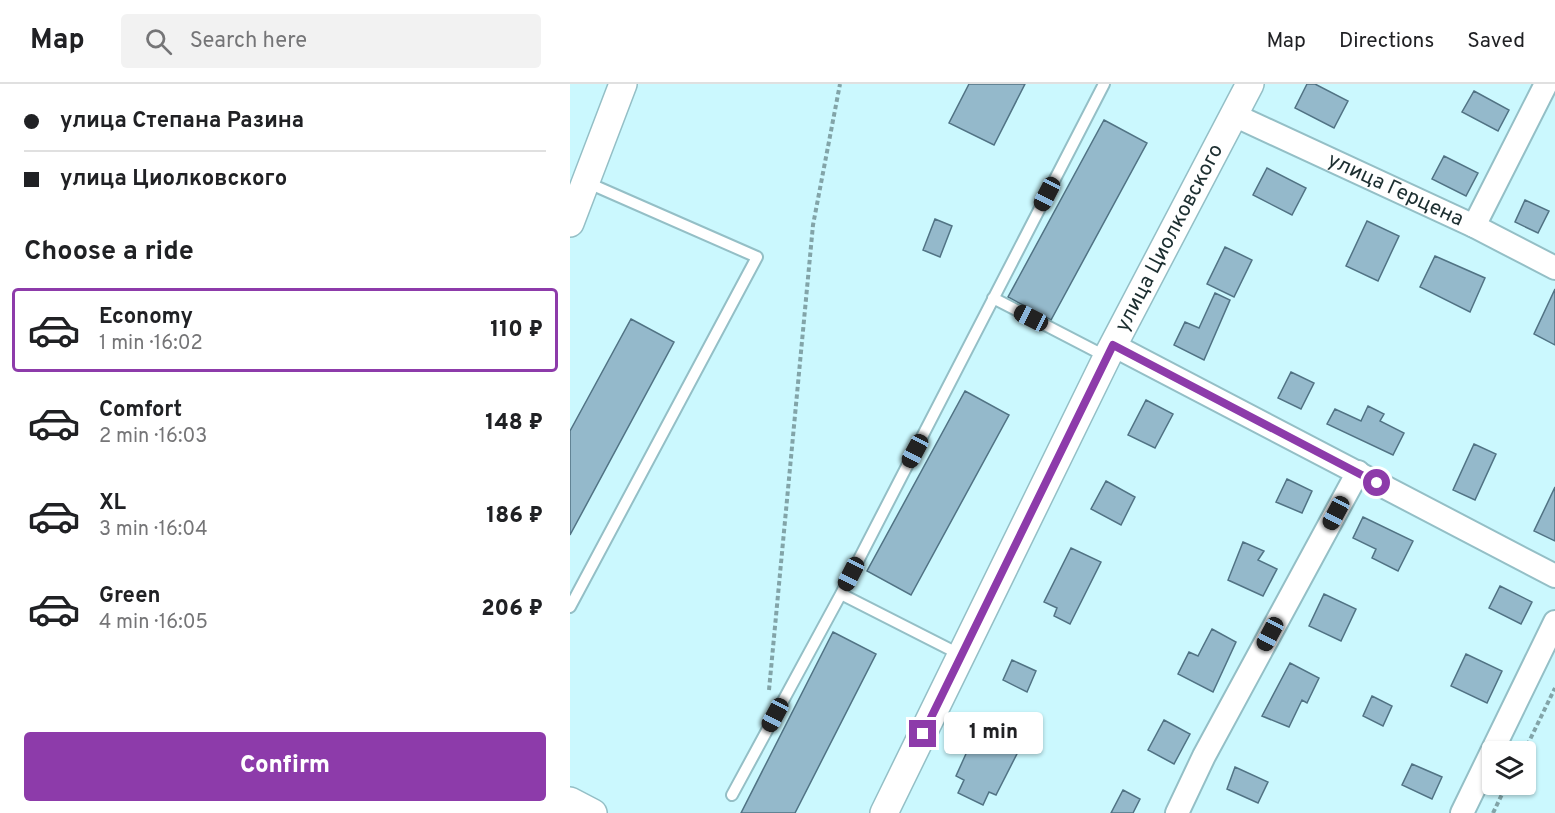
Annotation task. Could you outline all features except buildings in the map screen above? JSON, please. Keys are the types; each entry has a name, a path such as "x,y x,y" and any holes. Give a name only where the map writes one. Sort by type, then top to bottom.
{"street":[{"path":"570,223 623,84"},
{"name":"улица Циолковского","path":"884,813 1110,351 1250,84"},
{"path":"1474,226 1546,84"},
{"name":"улица Герцена","path":"1234,115 1474,226 1555,268"},
{"path":"1110,351 1358,472 1555,576"},
{"path":"1177,813 1204,756 1358,472"},
{"path":"1462,813 1555,622"},
{"path":"570,801 593,813"}],"lane":[{"path":"732,795 841,594 1104,84"},
{"path":"570,607 757,257 585,182"},
{"path":"993,298 1110,351"},
{"path":"841,594 962,656"}],"path":[{"path":"764,736 813,225 840,84"},
{"path":"1529,741 1555,688"},
{"path":"1493,813 1502,795"}],"route":[{"path":"923,734 1113,345 1377,483"}]}
